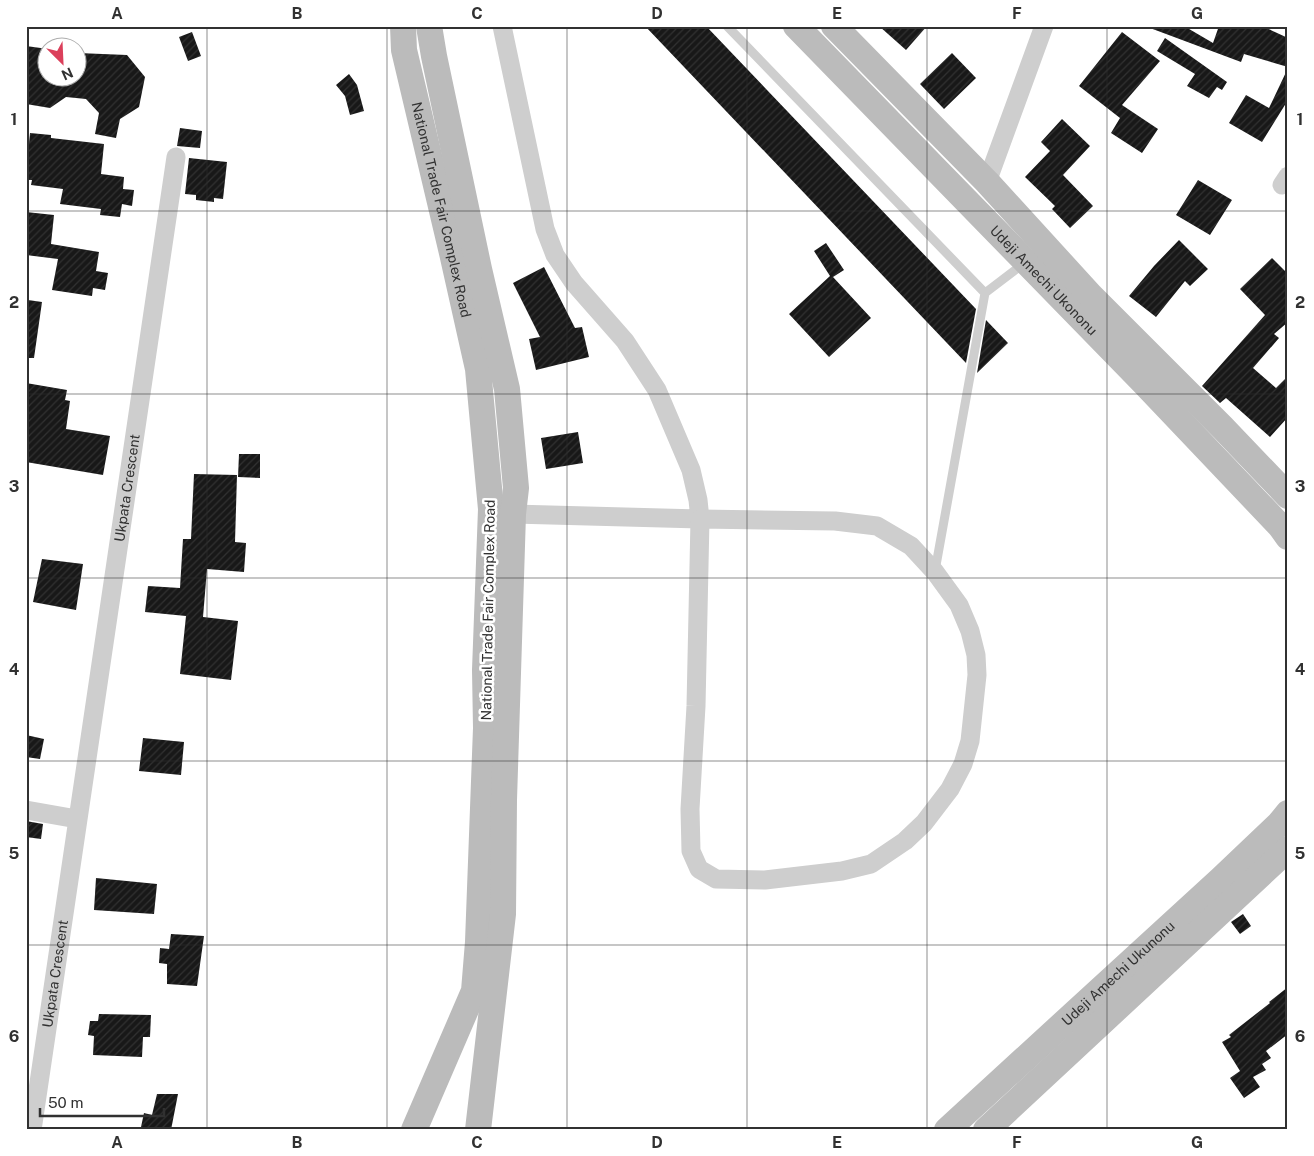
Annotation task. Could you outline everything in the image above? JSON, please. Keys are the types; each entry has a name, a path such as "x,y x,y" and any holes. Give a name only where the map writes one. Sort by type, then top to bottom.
{"main road":[{"name":"National Trade Fair Complex Road","path":"403,26 404,50 478,369 491,509 485,670 486,728 478,942 474,990 414,1130"},
{"name":"National Trade Fair Complex Road","path":"429,26 479,269 507,389 516,488 513,514 504,800 503,914 478,1130"},
{"name":"Udeji Amechi Ukononu","path":"796,26 1026,262 1082,303 1223,428 1288,496"},
{"name":"Udeji Amechi Ukononu","path":"834,26 987,182 1082,303 1288,537"},
{"name":"Udeji Amechi Ukunonu","path":"947,1130 1221,880 1288,813"},
{"name":"Udeji Amechi Ukunonu","path":"986,1130 1288,849"}],"street":[{"path":"502,26 545,229 555,255 574,283 625,341 657,390 691,470 700,518 696,706 690,809 691,851 699,869 716,879 765,880 842,871 870,864 905,841 924,823 950,789 963,764 970,741 977,676 976,655 970,631 959,605 935,572 911,546 877,526 835,521 700,518 513,514"},
{"path":"987,182 1044,26"},
{"name":"Ukpata Crescent","path":"32,1130 176,157"},
{"path":"26,810 77,819"}],"lane":[{"path":"727,26 985,293"},
{"path":"935,572 985,293 1026,262"}],"building":[{"path":"645,26 706,26 976,309 966,363"},
{"path":"879,26 927,26 906,50"},
{"path":"1150,26 1184,26 1213,43 1219,26 1262,26 1288,38 1288,67 1244,54 1241,62 1150,28"},
{"path":"192,32 201,56 188,61 179,37"},
{"path":"1122,32 1160,61 1122,105 1158,129 1142,153 1111,133 1120,118 1079,86"},
{"path":"1165,38 1227,82 1222,90 1217,87 1209,98 1187,86 1195,74 1157,51"},
{"path":"26,46 38,48 38,88 88,88 88,53 127,55 145,77 139,107 120,119 116,138 95,134 99,113 86,99 66,97 50,108 26,104"},
{"path":"952,53 976,78 944,109 920,84"},
{"path":"1288,68 1288,100 1262,142 1229,123 1246,95 1269,108"},
{"path":"349,74 357,85 364,111 350,115 345,96 336,85"},
{"path":"1062,119 1090,146 1063,175 1093,206 1070,228 1052,209 1055,206 1025,177 1050,151 1041,142"},
{"path":"180,128 202,131 200,148 177,146"},
{"path":"30,133 51,135 51,138 104,144 101,174 124,177 123,189 134,190 132,206 122,204 120,217 100,215 101,209 60,204 63,189 31,185 32,180 26,180 26,143 29,143"},
{"path":"189,158 227,162 223,199 214,198 214,202 196,200 196,195 185,194"},
{"path":"1198,180 1232,200 1210,235 1176,215"},
{"path":"26,212 54,215 51,244 99,252 96,271 108,273 105,290 93,288 92,296 52,290 58,259 26,255"},
{"path":"1179,240 1208,269 1190,286 1185,281 1156,317 1129,296"},
{"path":"826,243 844,270 833,277 871,318 829,357 789,314 830,276 814,251"},
{"path":"1272,258 1288,274 1288,322 1274,334 1279,338 1253,368 1276,388 1288,376 1288,417 1270,437 1226,398 1220,403 1202,386 1265,315 1240,289"},
{"path":"544,267 575,328 582,327 589,357 536,370 529,339 540,337 513,283"},
{"path":"28,300 42,302 34,358 26,358"},
{"path":"986,320 1008,343 977,373"},
{"path":"26,383 67,390 65,400 70,401 66,429 110,436 103,475 26,462"},
{"path":"578,432 583,463 546,469 541,438"},
{"path":"239,454 260,454 260,478 238,477"},
{"path":"194,474 237,475 235,542 246,543 244,572 207,569 203,617 238,621 231,680 180,674 186,616 145,612 148,586 180,588 183,539 191,539"},
{"path":"42,559 83,564 76,610 33,602"},
{"path":"26,735 44,739 40,759 26,757"},
{"path":"143,738 184,742 181,775 139,771"},
{"path":"26,821 43,824 41,839 26,837"},
{"path":"96,878 157,884 154,914 94,910"},
{"path":"1243,914 1251,926 1240,934 1231,922"},
{"path":"171,934 204,936 197,986 167,984 167,964 159,963 160,948 169,949"},
{"path":"1288,987 1288,1034 1266,1051 1271,1058 1262,1064 1266,1070 1253,1077 1260,1087 1244,1098 1230,1078 1240,1071 1222,1042 1231,1037 1229,1035"},
{"path":"99,1014 151,1015 150,1037 143,1037 142,1057 93,1055 94,1036 88,1035 90,1021 98,1021"},
{"path":"157,1094 178,1094 171,1130 152,1130 141,1127 144,1113 152,1115"}]}
